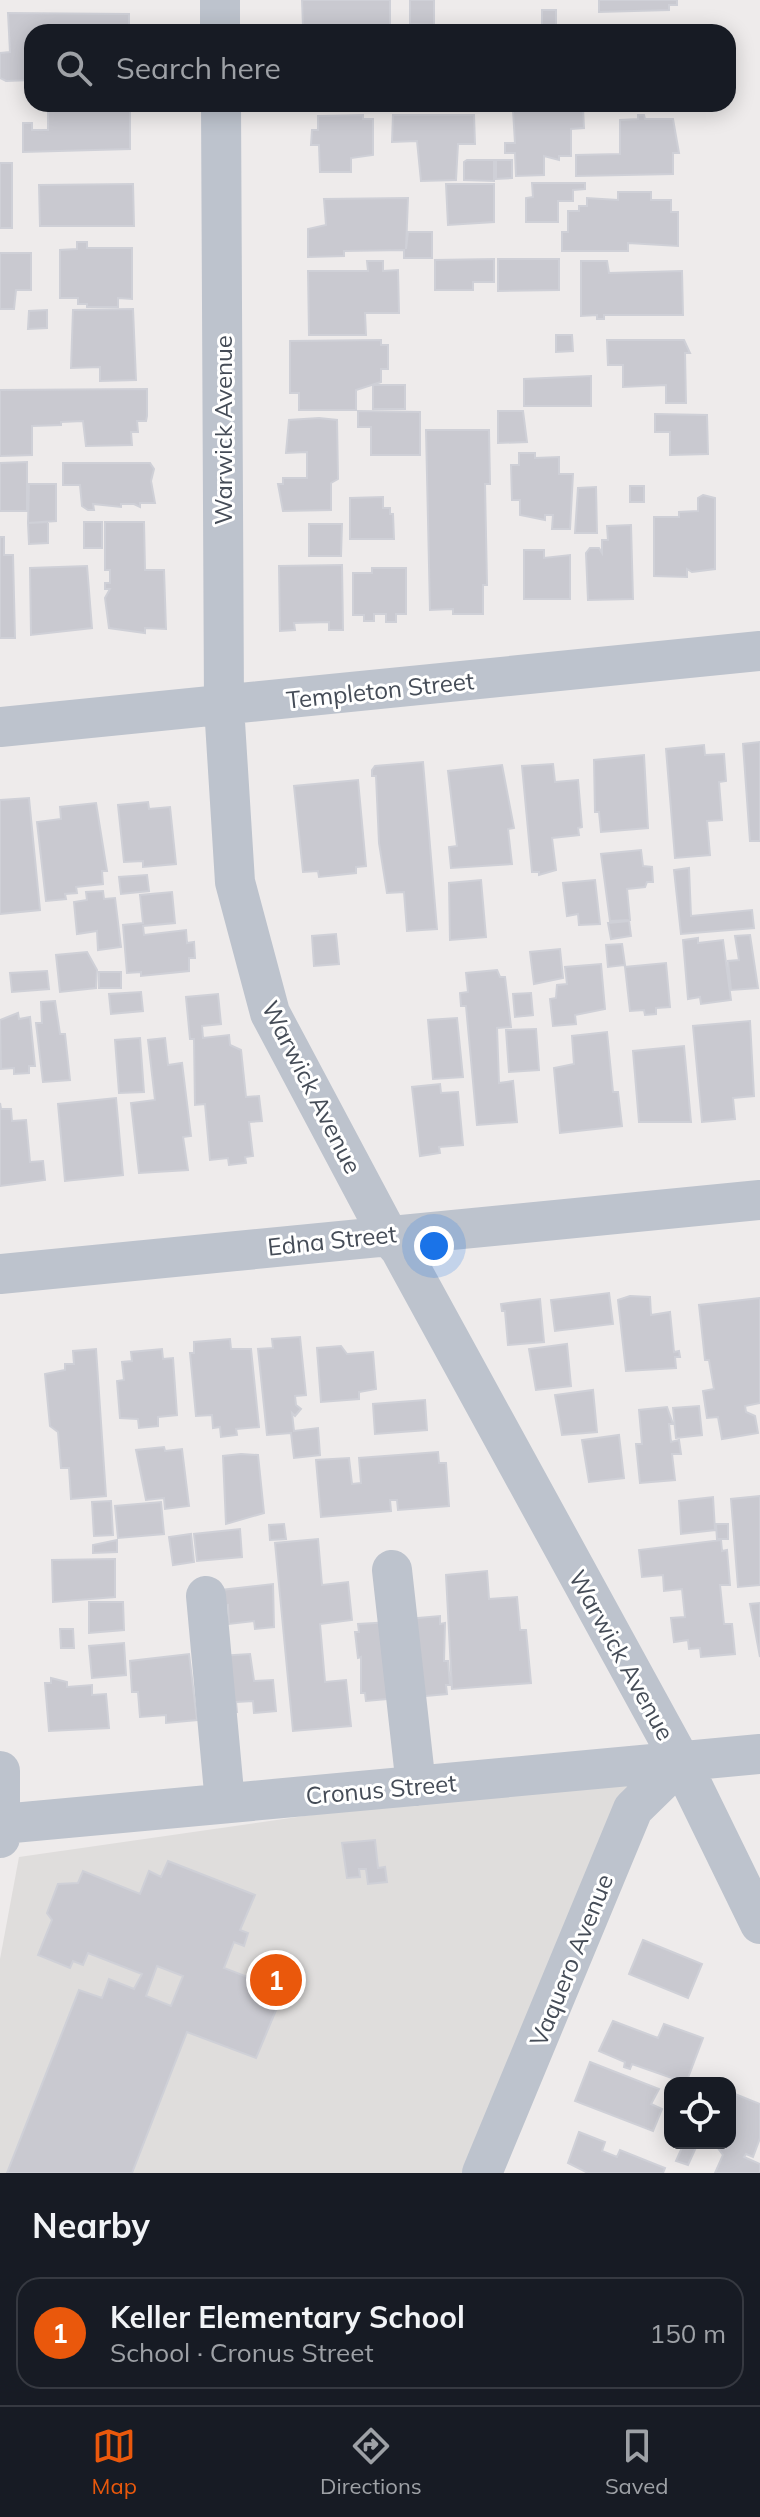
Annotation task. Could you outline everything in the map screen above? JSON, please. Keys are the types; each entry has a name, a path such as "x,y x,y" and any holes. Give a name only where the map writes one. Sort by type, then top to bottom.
{"street":[{"path":"220,0 220,24"},
{"name":"Warwick Avenue","path":"221,112 224,706 235,882 270,1013 388,1235 400,1249 681,1762 760,1924"},
{"name":"Templeton Street","path":"0,727 760,651"},
{"name":"Edna Street","path":"0,1274 760,1200"},
{"path":"392,1570 416,1786"},
{"path":"206,1596 225,1803"},
{"name":"Cronus Street","path":"1,1831 225,1803 760,1754"},
{"name":"Vaquero Avenue","path":"482,2173 633,1809 681,1762"},
{"path":"0,1771 1,1831"}],"shaded area":[{"path":"681,1762 633,1809 474,2173 0,2173 0,1959 19,1857"}],"building":[{"path":"302,0 390,0 390,24 303,24"},
{"path":"410,0 434,0 434,24 410,24"},
{"path":"599,0 677,0 677,5 669,5 669,10 599,12"},
{"path":"542,10 556,10 556,24 542,24"},
{"path":"8,13 129,14 129,24 24,24 24,80 6,81 0,78 0,53 10,52"},
{"path":"48,112 130,112 130,149 23,152 23,123 32,123 32,130 48,130"},
{"path":"513,112 583,112 584,128 571,129 571,156 559,156 559,160 544,156 544,175 516,176 515,153 505,153 505,143 515,143"},
{"path":"363,115 363,119 373,119 373,155 351,158 351,172 320,172 319,145 311,145 312,130 318,130 318,116"},
{"path":"393,115 474,115 475,144 458,144 456,180 421,181 417,141 392,142"},
{"path":"638,115 644,115 645,119 673,119 679,153 673,153 673,174 576,176 576,155 620,154 620,120 638,119"},
{"path":"494,160 494,181 464,180 464,162"},
{"path":"496,160 512,160 512,178 496,179"},
{"path":"0,163 12,163 12,228 0,228"},
{"path":"532,183 585,183 585,189 573,190 573,201 558,201 558,222 526,222 526,198 533,197"},
{"path":"133,184 134,226 40,226 39,185"},
{"path":"446,184 494,184 494,222 448,225"},
{"path":"618,192 651,192 651,200 671,200 671,212 678,212 678,246 628,243 628,251 562,251 562,232 568,232 568,211 579,211 579,206 587,206 587,198 618,200"},
{"path":"408,198 406,249 408,232 432,232 432,258 404,258 404,250 344,251 344,256 308,257 308,229 326,225 324,199"},
{"path":"77,242 87,242 87,248 132,248 132,299 118,298 118,307 87,307 87,304 78,304 78,298 60,298 60,250 77,249"},
{"path":"0,253 31,253 31,290 16,290 14,309 0,309"},
{"path":"494,259 494,282 473,282 473,290 435,290 435,260"},
{"path":"498,259 559,259 559,290 498,291"},
{"path":"367,261 383,261 383,271 398,270 399,313 365,313 366,335 309,335 308,271 368,271"},
{"path":"581,261 607,261 609,273 682,271 683,315 604,315 604,319 597,319 597,315 581,316"},
{"path":"133,309 136,380 100,381 100,367 71,368 73,310"},
{"path":"47,310 47,328 28,329 29,311"},
{"path":"556,335 572,335 573,351 556,352"},
{"path":"381,340 381,345 388,345 388,369 381,369 381,382 356,390 356,410 299,410 299,393 290,393 290,341"},
{"path":"607,340 684,340 690,353 685,353 686,403 666,403 666,385 623,387 623,365 608,365"},
{"path":"591,376 591,406 524,406 524,379"},
{"path":"373,385 405,385 405,409 373,409"},
{"path":"147,389 146,421 137,421 138,432 131,432 132,445 86,446 83,421 61,422 61,425 32,426 32,455 0,456 0,390"},
{"path":"358,411 420,412 420,455 371,455 371,427 358,427"},
{"path":"498,411 523,411 527,442 498,443"},
{"path":"655,414 707,415 708,454 670,455 670,432 655,432"},
{"path":"289,420 337,420 338,479 331,483 331,510 283,511 278,484 283,484 283,478 307,478 307,452 286,453"},
{"path":"426,430 489,430 490,484 485,484 487,585 483,585 483,614 453,614 453,609 430,610"},
{"path":"519,453 535,453 535,458 559,457 559,474 573,474 570,529 552,529 553,515 545,515 545,520 520,515 520,500 512,500 511,465 519,465"},
{"path":"27,462 27,511 0,511 0,463"},
{"path":"63,463 150,463 154,469 151,481 155,503 140,503 140,507 134,504 121,504 121,507 93,504 94,510 88,510 82,506 80,485 63,485"},
{"path":"29,484 56,484 56,521 28,523"},
{"path":"630,486 644,486 644,502 630,502"},
{"path":"596,487 597,533 575,533 578,488"},
{"path":"703,495 715,498 715,569 692,572 687,569 687,577 654,576 654,517 679,517 679,512 698,511 698,498"},
{"path":"383,497 383,508 390,508 390,514 393,514 394,539 350,539 350,498"},
{"path":"48,522 48,543 29,544 28,523"},
{"path":"84,522 102,522 102,548 84,548"},
{"path":"105,522 144,522 145,570 164,570 166,629 145,628 145,633 109,628 105,598 110,589 105,589 105,583 110,583 110,570 105,570"},
{"path":"309,524 342,524 341,556 309,556"},
{"path":"631,525 633,599 588,600 586,553 590,548 599,548 602,553 602,540 608,540 607,526"},
{"path":"0,537 4,537 4,555 13,555 15,638 0,638"},
{"path":"524,550 544,550 544,558 570,555 570,599 524,599"},
{"path":"342,565 343,630 329,630 329,622 294,623 295,630 280,631 279,566"},
{"path":"87,566 92,628 31,635 30,568"},
{"path":"372,568 406,568 406,614 396,614 396,622 386,622 386,614 374,614 374,621 364,621 364,615 353,615 353,573 372,573"},
{"path":"760,742 760,841 750,841 743,744"},
{"path":"704,745 705,755 724,754 726,781 719,782 722,820 707,821 710,855 675,858 666,749"},
{"path":"644,755 648,828 601,832 599,812 595,812 594,760"},
{"path":"423,762 437,929 407,931 404,892 387,893 379,843 376,776 372,776 372,770 375,766"},
{"path":"553,764 555,782 578,780 582,827 578,828 579,835 552,838 556,870 539,875 539,872 532,872 522,766"},
{"path":"502,765 514,828 508,829 512,864 451,868 449,847 457,846 448,771"},
{"path":"358,780 366,866 356,867 356,873 319,877 318,871 303,872 294,786"},
{"path":"29,798 40,910 0,914 0,800"},
{"path":"148,802 149,809 170,807 176,864 143,867 143,861 124,862 118,805"},
{"path":"96,803 107,871 102,871 103,884 76,887 77,893 65,894 66,899 46,901 37,822 61,819 60,807"},
{"path":"641,850 643,866 652,867 653,882 647,882 645,887 627,889 630,920 610,921 601,854"},
{"path":"689,868 691,916 752,910 754,928 681,934 674,870"},
{"path":"147,875 149,891 121,894 119,877"},
{"path":"481,880 486,937 450,940 449,883"},
{"path":"595,880 600,924 579,925 578,914 567,916 563,883"},
{"path":"103,891 104,899 115,898 121,947 98,950 97,931 77,934 74,902 87,900 86,892"},
{"path":"172,892 175,923 143,926 144,935 186,930 187,943 194,942 195,958 189,958 189,971 141,976 141,972 127,973 123,925 143,923 140,895"},
{"path":"629,921 631,936 611,939 608,923"},
{"path":"336,934 339,964 314,966 312,936"},
{"path":"750,935 758,988 731,990 728,961 739,960 735,936"},
{"path":"698,938 698,943 723,940 731,1000 701,1004 700,997 688,999 683,940"},
{"path":"622,944 625,965 608,967 606,945"},
{"path":"560,949 563,978 534,984 530,952"},
{"path":"87,952 97,970 96,988 60,992 56,955"},
{"path":"666,963 670,1007 656,1008 656,1014 645,1015 644,1010 630,1011 625,967"},
{"path":"601,964 605,1009 575,1015 576,1024 553,1026 550,999 556,998 557,985 567,984 565,967"},
{"path":"497,970 500,977 505,977 511,1027 497,1028 499,1083 513,1081 517,1122 477,1125 466,1006 461,1006 460,993 468,992 466,973"},
{"path":"47,971 49,989 12,992 10,973"},
{"path":"99,972 121,972 121,988 99,988"},
{"path":"141,992 143,1011 111,1014 109,994"},
{"path":"531,993 533,1015 515,1017 513,994"},
{"path":"218,994 221,1024 202,1026 203,1038 229,1035 230,1045 241,1050 246,1097 259,1096 262,1121 249,1122 253,1156 245,1157 246,1163 229,1165 228,1158 210,1160 205,1104 195,1105 194,1039 190,1039 186,997"},
{"path":"55,1001 60,1034 65,1034 70,1080 43,1082 36,1023 42,1023 41,1002"},
{"path":"18,1013 19,1019 30,1017 35,1066 29,1066 29,1073 14,1074 14,1068 1,1069 0,1020"},
{"path":"457,1018 463,1077 433,1079 428,1020"},
{"path":"750,1021 754,1096 733,1098 735,1119 702,1122 693,1026"},
{"path":"536,1029 539,1070 509,1072 506,1030"},
{"path":"607,1032 613,1092 618,1092 622,1126 560,1133 554,1068 574,1064 572,1036"},
{"path":"140,1038 144,1092 119,1093 115,1040"},
{"path":"165,1038 168,1065 182,1063 191,1136 183,1137 188,1170 139,1173 131,1103 155,1100 148,1040"},
{"path":"684,1046 691,1122 639,1122 633,1051"},
{"path":"440,1084 441,1093 458,1092 463,1145 439,1147 440,1153 420,1156 412,1087"},
{"path":"116,1098 123,1175 65,1181 58,1104"},
{"path":"0,1103 1,1109 11,1109 12,1121 26,1120 30,1162 43,1161 45,1180 0,1186"},
{"path":"609,1293 613,1324 555,1331 551,1300"},
{"path":"630,1296 650,1297 651,1315 670,1312 674,1352 679,1351 680,1357 675,1357 676,1368 626,1371 618,1300"},
{"path":"760,1298 760,1403 745,1406 746,1412 755,1416 758,1433 722,1439 718,1417 707,1418 703,1391 714,1389 709,1360 705,1360 699,1305"},
{"path":"540,1299 544,1342 508,1345 505,1311 502,1311 501,1304"},
{"path":"300,1337 306,1395 295,1396 296,1405 301,1409 295,1416 292,1413 294,1431 318,1428 320,1455 294,1458 291,1433 267,1435 258,1349 273,1348 272,1339"},
{"path":"230,1339 231,1349 251,1349 259,1427 236,1429 237,1435 221,1437 220,1427 213,1428 212,1415 196,1416 190,1353 194,1353 194,1342"},
{"path":"567,1344 571,1386 536,1390 529,1349"},
{"path":"341,1346 347,1354 373,1352 376,1389 359,1392 359,1399 321,1402 317,1348"},
{"path":"96,1349 106,1496 71,1499 69,1468 61,1468 58,1432 50,1426 45,1374 65,1370 65,1364 74,1364 73,1351"},
{"path":"162,1349 163,1359 173,1358 177,1415 158,1417 158,1426 139,1428 138,1419 120,1418 117,1381 124,1380 122,1362 132,1361 131,1352"},
{"path":"593,1390 597,1432 562,1435 555,1395"},
{"path":"425,1400 427,1430 375,1434 373,1404"},
{"path":"699,1406 702,1435 676,1438 673,1408"},
{"path":"667,1407 673,1424 669,1424 671,1442 679,1440 681,1454 672,1454 675,1480 640,1483 636,1444 642,1444 639,1410"},
{"path":"619,1435 624,1478 589,1482 582,1440"},
{"path":"164,1447 165,1451 182,1449 189,1506 165,1509 164,1498 146,1500 136,1450"},
{"path":"438,1452 439,1463 446,1463 449,1506 398,1510 397,1500 390,1500 391,1511 321,1517 316,1460 349,1458 352,1484 361,1483 359,1458"},
{"path":"258,1455 264,1513 226,1524 223,1456"},
{"path":"760,1496 760,1585 738,1587 731,1499"},
{"path":"713,1497 715,1530 681,1534 679,1501"},
{"path":"111,1501 113,1535 94,1536 92,1502"},
{"path":"161,1502 164,1534 118,1538 115,1506"},
{"path":"284,1524 286,1539 270,1540 269,1525"},
{"path":"716,1524 728,1524 728,1539 717,1539"},
{"path":"240,1529 242,1557 197,1561 194,1534"},
{"path":"191,1534 194,1562 173,1565 169,1537"},
{"path":"318,1539 322,1585 348,1582 352,1620 320,1624 325,1682 346,1680 351,1726 293,1731 275,1543"},
{"path":"117,1540 117,1552 93,1553 93,1545"},
{"path":"721,1540 722,1551 727,1550 730,1585 720,1585 724,1624 732,1624 735,1654 701,1657 700,1648 689,1649 688,1640 674,1642 671,1618 685,1617 682,1589 664,1591 663,1575 642,1577 639,1550"},
{"path":"115,1559 115,1597 53,1602 52,1560"},
{"path":"487,1571 489,1599 517,1597 520,1630 526,1630 531,1683 452,1689 446,1575"},
{"path":"273,1584 274,1627 255,1629 254,1621 229,1624 228,1605 223,1606 221,1590"},
{"path":"89,1602 123,1602 124,1630 89,1633"},
{"path":"760,1603 760,1657 750,1604"},
{"path":"440,1616 440,1624 445,1623 444,1661 448,1661 450,1685 446,1685 447,1694 415,1697 407,1619"},
{"path":"392,1622 398,1698 366,1701 365,1693 361,1693 361,1657 358,1658 355,1632 359,1632 358,1624"},
{"path":"60,1629 73,1629 74,1648 61,1648"},
{"path":"124,1643 126,1675 92,1678 89,1646"},
{"path":"189,1654 197,1720 166,1723 166,1715 140,1717 138,1692 132,1692 130,1661"},
{"path":"250,1654 254,1681 273,1680 276,1711 254,1713 253,1701 236,1702 237,1712 223,1712 219,1656"},
{"path":"51,1678 67,1682 67,1687 92,1685 92,1695 106,1694 109,1728 49,1731 45,1683 51,1683"},
{"path":"375,1840 378,1868 385,1867 387,1882 368,1884 366,1869 359,1869 360,1877 347,1878 342,1843"},
{"path":"168,1861 255,1895 240,1930 248,1933 244,1946 234,1942 224,1968 284,1991 256,2058 187,2032 132,2173 7,2173 79,1990 102,1998 109,1979 134,1989 142,1974 88,1953 83,1965 73,1961 70,1968 38,1955 52,1920 47,1913 58,1884 78,1883 83,1871 140,1894 149,1871 161,1877","holes":["157,1966 183,1976 171,2006 146,1996"]},
{"path":"643,1940 702,1964 688,1998 629,1974"},
{"path":"613,2021 658,2038 664,2024 703,2038 688,2077 669,2077 632,2064 630,2069 624,2067 625,2062 599,2051"},
{"path":"590,2062 659,2089 651,2104 662,2109 653,2131 575,2101"},
{"path":"736,2094 760,2104 760,2138 753,2157 746,2154 744,2157 760,2164 760,2173 715,2173 723,2155 718,2149 736,2149"},
{"path":"579,2132 605,2142 602,2151 617,2157 620,2150 665,2168 663,2173 588,2173 568,2163"},
{"path":"681,2149 695,2149 688,2165 676,2161"}],"place":[{"name":"Keller Elementary School","path":"276,1980"}]}
